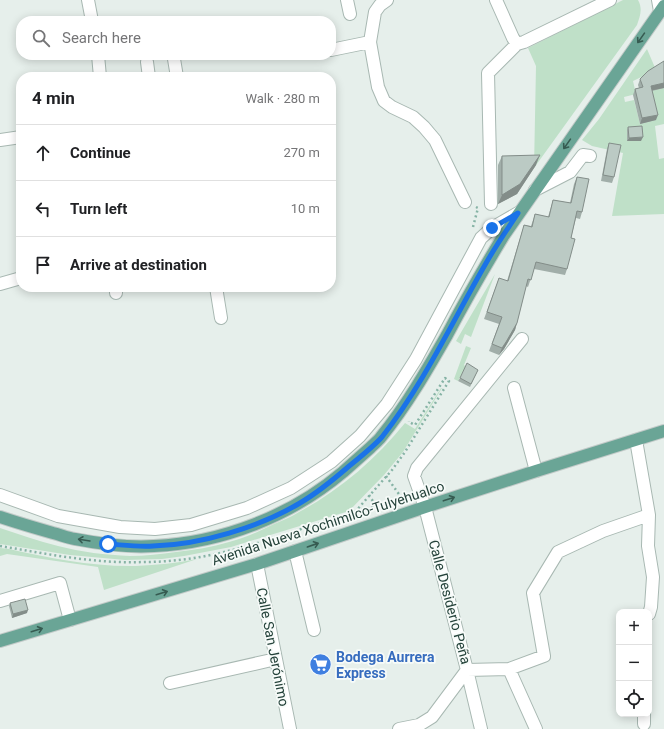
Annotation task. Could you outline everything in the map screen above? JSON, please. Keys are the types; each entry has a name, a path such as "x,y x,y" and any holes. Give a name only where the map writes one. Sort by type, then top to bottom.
{"main road":[{"path":"0,517 26,526 74,539 108,544 153,546 188,543 227,534 273,517 300,504 329,483 380,438 406,403 424,376 489,259 518,213 661,6"},
{"name":"Avenida Nueva Xochimilco-Tulyehualco","path":"0,641 257,564 425,507 664,431"}],"street":[{"path":"88,0 91,16"},
{"path":"347,0 350,14"},
{"path":"387,0 380,5 375,12 370,42 378,87 384,101 392,107 414,117 435,140 465,202"},
{"path":"496,0 517,44"},
{"path":"491,204 488,73 517,44 524,42 607,1"},
{"path":"336,49 370,42"},
{"path":"98,60 100,72"},
{"path":"174,60 176,72"},
{"path":"147,62 148,72"},
{"path":"0,140 16,138"},
{"path":"535,190 570,172 583,155 590,156"},
{"path":"0,495 58,516 120,527 155,529 191,525 247,508 291,488 331,462 360,436 387,404 416,359 481,238 492,228 518,213"},
{"path":"0,284 16,279"},
{"path":"217,292 221,318"},
{"name":"Calle Desiderio Peña","path":"481,729 425,507 414,476 417,468 522,339"},
{"path":"514,388 536,471"},
{"path":"636,440 649,515 648,546 653,577 650,609"},
{"path":"399,729 418,725 432,717 467,670 509,669 544,656 533,593 558,552 603,532 649,515"},
{"path":"295,551 314,630"},
{"name":"Calle San Jerónimo","path":"257,564 290,729"},
{"path":"0,601 60,583 70,620"},
{"path":"170,683 276,659"},
{"path":"509,669 536,729"}],"path":[{"path":"465,202 478,208 473,228 486,233"},
{"path":"354,513 405,452 449,381 445,378"},
{"path":"386,476 401,497"},
{"path":"228,551 354,513 419,491"},
{"path":"369,495 376,506"},
{"path":"354,513 360,529"}],"green space":[{"path":"623,0 638,0 640,3 641,9 637,25 534,168 536,66 528,48"},
{"path":"647,49 656,70 633,81 636,94 624,97 625,102 634,100 640,124 655,120 649,91 664,88 664,124 655,126 659,159 664,158 664,214 612,216 623,153 592,146 582,140 599,119"},
{"path":"495,274 471,337 465,334 461,344 456,341"},
{"path":"466,346 471,348 464,365 466,367 458,381 454,379"},
{"path":"441,388 403,452 384,475 349,511 231,547 162,559 125,560 70,555 0,544 0,528 43,542 94,553 130,556 153,555 216,545 258,532 293,515 343,484 370,461 405,423 415,429"},
{"path":"0,548 72,561 120,566 144,566 197,559 104,590 98,567 7,554 0,556"}],"building":[{"path":"664,61 664,83 651,86 658,115 642,118 635,89 643,87 640,79 648,71"},
{"path":"642,126 643,137 629,138 628,127"},
{"path":"609,143 621,145 614,177 603,175"},
{"path":"540,155 520,184 502,195 502,156"},
{"path":"577,177 589,179 582,212 577,211 571,238 575,239 567,269 536,262 531,280 528,279 517,323 502,348 492,344 502,317 487,312 499,278 508,281 524,225 532,227 535,214 549,217 553,200 571,203"},
{"path":"467,363 478,370 471,384 460,378"},
{"path":"25,599 28,610 13,614 10,603"}],"place":[{"name":"Bodega Aurrera Express","path":"320,665"}],"route":[{"path":"108,544 135,546 170,545 188,543 227,534 273,517 300,504 329,483 380,438 406,403 424,376 489,259 518,213 492,228"}]}
